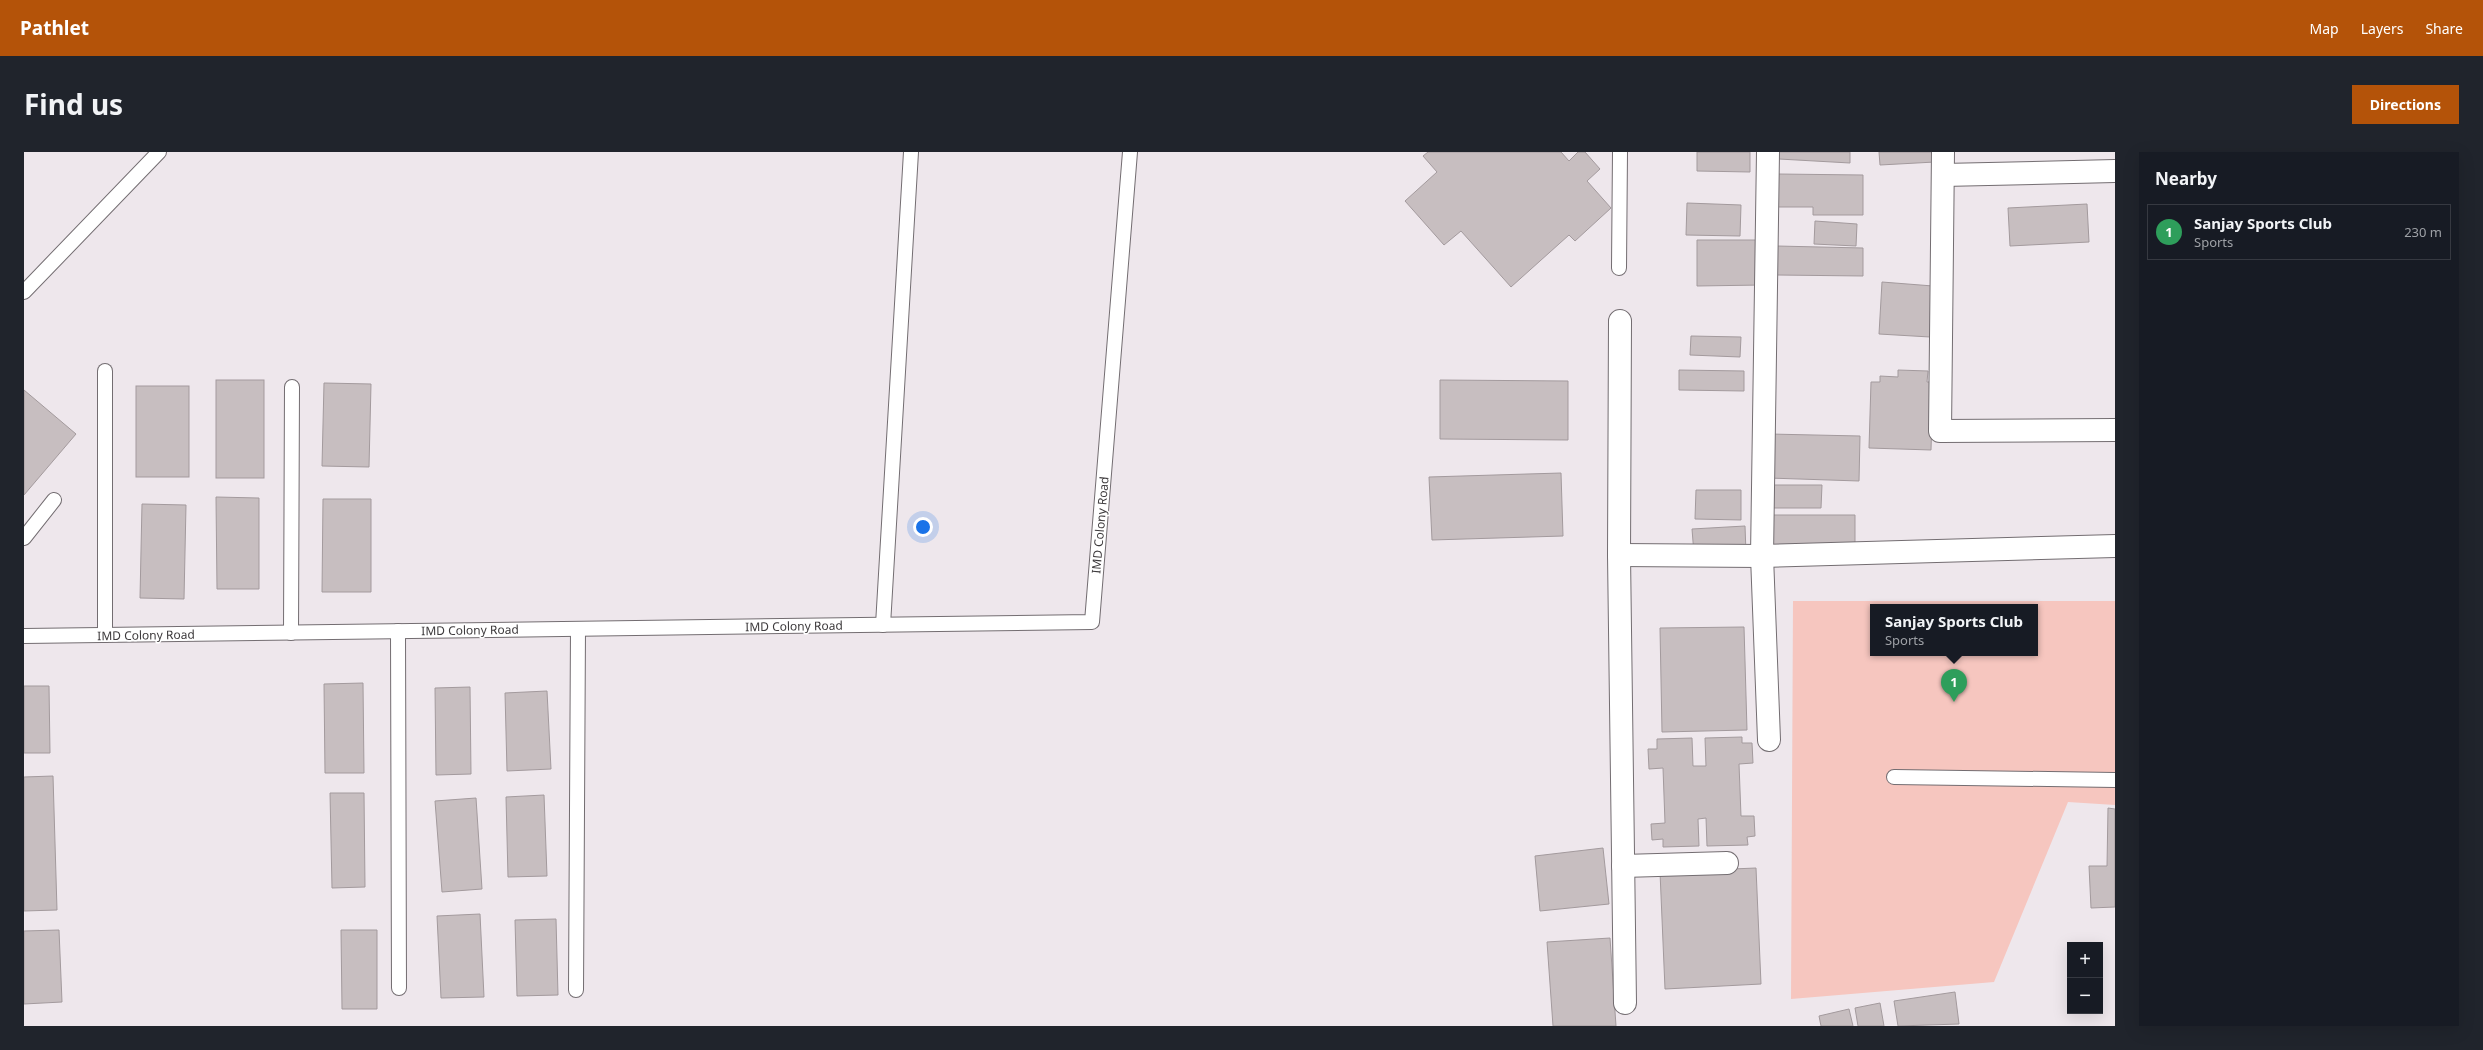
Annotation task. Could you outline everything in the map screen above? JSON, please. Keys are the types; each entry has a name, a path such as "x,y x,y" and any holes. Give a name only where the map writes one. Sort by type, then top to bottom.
{"street":[{"path":"1768,152 1762,556 1769,740"},
{"path":"1943,152 1940,431 2115,430"},
{"path":"1943,175 2115,171"},
{"path":"1620,321 1619,555 1625,1003"},
{"path":"1619,555 1762,556 2114,541"},
{"path":"1623,866 1727,863"}],"lane":[{"path":"24,292 159,152"},
{"path":"883,625 911,152"},
{"name":"IMD Colony Road","path":"24,636 1092,622 1130,152"},
{"path":"1619,268 1620,152"},
{"path":"105,370 105,635"},
{"path":"291,633 292,387"},
{"path":"24,538 54,500"},
{"path":"576,990 578,629"},
{"path":"398,631 399,988"},
{"path":"1894,777 2115,780"}],"shaded area":[{"path":"1793,601 2115,601 2115,805 2068,802 1994,982 1791,999"}],"building":[{"path":"1428,152 1561,152 1569,161 1578,152 1585,152 1600,169 1587,181 1611,208 1575,241 1569,235 1511,287 1461,231 1444,245 1405,201 1437,172 1423,156"},
{"path":"1697,152 1750,152 1750,172 1697,171"},
{"path":"1779,152 1850,152 1850,163 1779,159"},
{"path":"1879,152 1935,152 1935,162 1880,165"},
{"path":"1778,174 1863,175 1863,215 1813,215 1813,207 1778,207"},
{"path":"1687,203 1741,205 1740,236 1686,235"},
{"path":"2087,204 2089,242 2010,246 2008,208"},
{"path":"1815,221 1857,224 1856,246 1814,244"},
{"path":"1697,240 1761,240 1762,285 1697,286"},
{"path":"1777,246 1863,248 1863,276 1776,275"},
{"path":"1882,282 1933,286 1930,337 1879,334"},
{"path":"1691,336 1741,337 1740,357 1690,355"},
{"path":"1679,370 1744,371 1744,391 1679,390"},
{"path":"1898,370 1928,371 1927,382 1933,382 1931,450 1869,448 1871,382 1880,382 1880,376 1898,377"},
{"path":"216,380 264,380 264,478 216,478"},
{"path":"1440,380 1568,381 1568,440 1440,439"},
{"path":"324,383 371,384 369,467 322,466"},
{"path":"136,386 189,386 189,477 136,477"},
{"path":"24,390 76,434 24,495"},
{"path":"1769,434 1860,436 1859,481 1768,478"},
{"path":"1561,473 1563,536 1432,540 1429,477"},
{"path":"1770,485 1822,485 1821,508 1770,508"},
{"path":"1696,490 1741,490 1741,520 1695,519"},
{"path":"216,497 259,498 259,589 217,589"},
{"path":"323,499 371,499 371,592 322,592"},
{"path":"142,504 186,505 184,599 140,598"},
{"path":"1772,515 1855,515 1855,548 1771,549"},
{"path":"1745,526 1746,553 1694,554 1692,529"},
{"path":"1744,627 1747,730 1662,732 1660,628"},
{"path":"363,683 364,773 325,773 324,684"},
{"path":"24,686 49,686 50,753 24,753"},
{"path":"470,687 471,774 436,775 435,688"},
{"path":"547,691 551,769 507,771 505,693"},
{"path":"1742,737 1742,743 1752,743 1753,763 1739,764 1741,816 1754,816 1755,836 1747,837 1748,845 1707,846 1706,818 1698,819 1699,846 1663,847 1663,839 1652,840 1651,824 1665,823 1663,768 1649,769 1648,749 1657,749 1657,739 1692,738 1693,766 1706,766 1705,738"},
{"path":"53,776 57,910 24,911 24,777"},
{"path":"330,793 364,793 365,887 332,888"},
{"path":"544,795 547,876 508,877 506,797"},
{"path":"476,798 482,889 442,892 435,801"},
{"path":"2108,808 2115,809 2115,907 2091,908 2089,866 2107,866"},
{"path":"1603,848 1609,904 1540,911 1535,856"},
{"path":"1756,868 1761,984 1665,989 1660,872"},
{"path":"480,914 484,997 441,998 437,916"},
{"path":"556,919 558,995 517,996 515,920"},
{"path":"59,930 62,1002 24,1004 24,931"},
{"path":"341,930 377,930 377,1009 342,1009"},
{"path":"1610,938 1616,1026 1553,1026 1547,942"},
{"path":"1955,992 1959,1024 1898,1026 1894,1001"},
{"path":"1880,1003 1884,1026 1858,1026 1855,1008"},
{"path":"1849,1009 1853,1026 1821,1026 1819,1016"}],"place":[{"name":"Sanjay Sports Club","path":"1954,702"}]}
